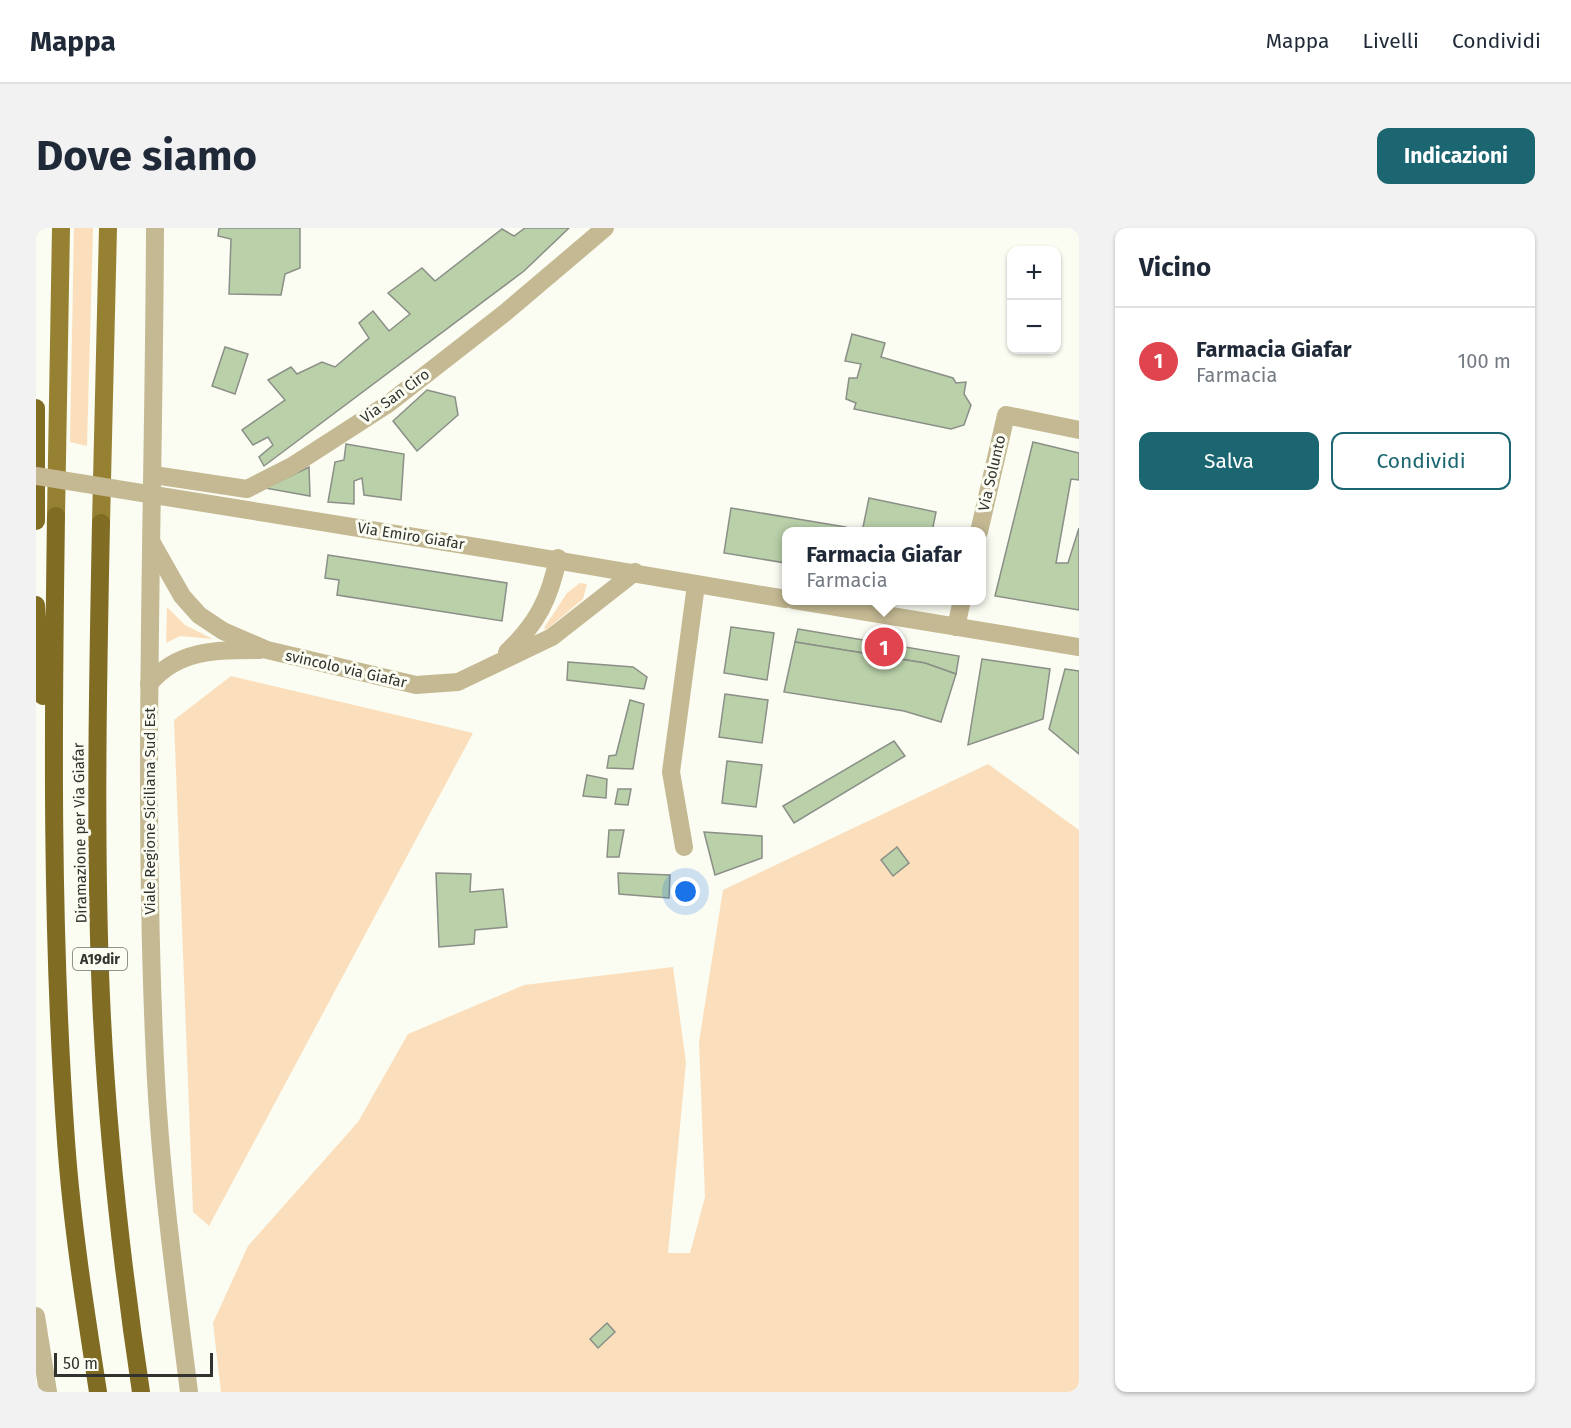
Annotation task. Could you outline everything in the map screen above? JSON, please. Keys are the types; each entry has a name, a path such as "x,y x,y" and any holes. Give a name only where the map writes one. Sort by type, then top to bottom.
{"highway":[{"path":"36,408 36,522"},
{"name":"Diramazione per Via Giafar","path":"56,516 52,804 66,1141 75,1244 98,1392"},
{"name":"Diramazione per Via Giafar","path":"100,523 96,823 100,975 108,1107 118,1213 141,1392"},
{"path":"36,605 52,804"}],"main road":[{"path":"56,516 61,228"},
{"path":"100,523 108,228"}],"street":[{"name":"Viale Regione Siciliana Sud Est","path":"155,228 154,475 149,684 149,892 155,1061 164,1202 189,1392"},
{"name":"Via San Ciro","path":"154,475 247,489 291,466 388,404 506,312 605,228"},
{"name":"Via Solunto","path":"979,527 1006,415 1079,430"},
{"name":"Via Emiro Giafar","path":"36,476 495,550 558,558 696,585 782,598"},
{"name":"svincolo via Giafar","path":"152,543 182,596 199,615 223,631 267,650 416,685 458,682 552,637 635,572"},
{"name":"svincolo via Giafar","path":"493,665 528,633 551,590 558,558"},
{"path":"684,847 671,772 696,585"},
{"path":"824,605 1079,647"},
{"path":"956,627 961,605"},
{"name":"svincolo via Giafar","path":"149,684 161,670 180,659 207,652 267,650"},
{"path":"36,1316 48,1392"}],"shaded area":[{"path":"74,228 93,228 87,446 70,442"},
{"path":"580,583 587,584 583,599 546,630 544,628 567,593"},
{"path":"167,607 185,625 213,639 180,636 166,643"},
{"path":"231,676 473,733 209,1226 193,1212 174,720"},
{"path":"988,764 1079,830 1079,1392 221,1392 213,1323 248,1246 358,1122 408,1034 524,985 673,967 686,1063 668,1253 690,1253 705,1197 699,1042 723,890"}],"building":[{"path":"219,228 300,228 300,268 285,274 281,295 229,294 231,239 218,236"},
{"path":"525,228 569,228 524,271 264,466 259,457 273,445 268,437 253,445 242,430 285,400 268,380 291,367 297,374 322,362 335,367 369,338 359,323 373,311 389,331 410,314 388,293 422,268 435,281 502,229 514,236"},
{"path":"852,334 885,343 881,357 953,378 956,383 966,382 964,394 971,405 964,425 951,429 854,409 856,403 846,399 849,378 857,378 861,364 845,361"},
{"path":"225,347 248,354 235,394 212,386"},
{"path":"427,390 455,397 458,415 417,451 393,421"},
{"path":"1033,442 1079,453 1079,480 1071,479 1056,563 1068,563 1079,528 1079,610 995,596"},
{"path":"346,444 404,454 401,500 364,495 362,478 354,481 354,504 328,502 335,462 344,460"},
{"path":"309,467 310,496 265,488 301,471"},
{"path":"869,498 936,512 933,527 863,527"},
{"path":"731,508 846,527 782,527 782,562 724,553"},
{"path":"328,555 507,583 502,621 337,595 339,580 325,578"},
{"path":"731,627 774,633 767,680 724,673"},
{"path":"798,629 959,656 956,674 925,663 795,642"},
{"path":"795,642 925,663 956,674 941,722 904,711 784,692"},
{"path":"982,659 1050,669 1043,719 968,745"},
{"path":"568,662 633,667 647,677 644,689 567,680"},
{"path":"1065,669 1079,671 1079,754 1049,729"},
{"path":"725,694 768,700 762,743 719,737"},
{"path":"630,700 644,704 633,769 607,768 609,756 616,755"},
{"path":"894,741 905,756 794,823 783,806"},
{"path":"727,761 762,765 756,807 722,803"},
{"path":"587,775 607,779 606,798 583,796"},
{"path":"618,789 631,789 628,805 615,804"},
{"path":"609,830 624,830 619,857 607,857"},
{"path":"704,832 762,836 762,858 715,875"},
{"path":"897,847 909,863 893,876 881,860"},
{"path":"436,873 471,874 470,892 503,889 507,927 475,930 474,944 439,947"},
{"path":"618,873 670,875 669,898 619,894"},
{"path":"607,1323 615,1332 598,1348 590,1339"}],"place":[{"name":"Farmacia Giafar","path":"884,647"}]}
